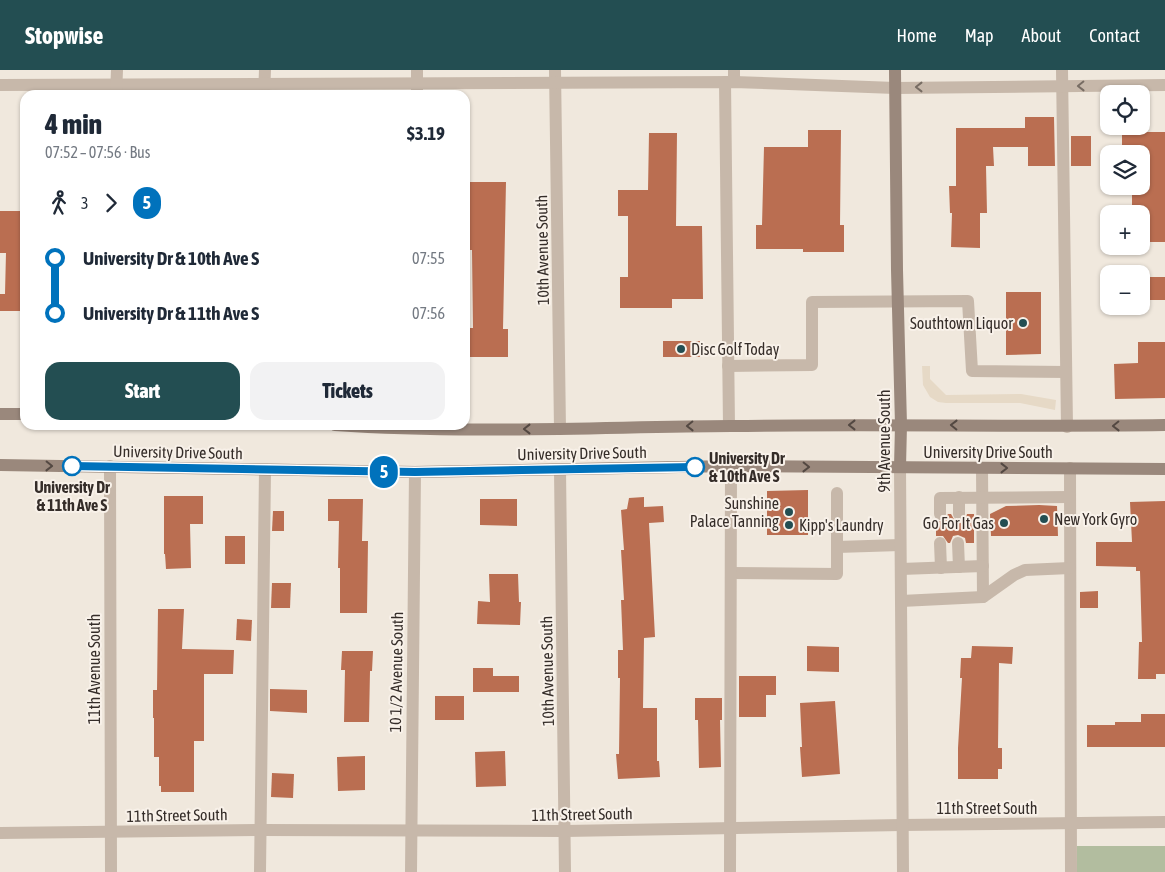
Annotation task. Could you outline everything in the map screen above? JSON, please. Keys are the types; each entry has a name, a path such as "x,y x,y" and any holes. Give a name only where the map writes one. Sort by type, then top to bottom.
{"main road":[{"name":"9th Avenue South","path":"895,70 901,424 900,468"},
{"path":"0,414 20,414"},
{"name":"University Drive South","path":"470,427 560,429 901,424 1067,427 1165,425"},
{"name":"University Drive South","path":"0,465 415,472 731,466 1165,469"}],"street":[{"path":"116,90 117,70"},
{"path":"264,70 264,89"},
{"path":"1062,70 1067,427"},
{"path":"0,85 116,90 264,89 555,76 731,78 895,88 1165,85"},
{"name":"10th Avenue South","path":"555,76 560,429"},
{"path":"729,426 731,78"},
{"path":"728,366 812,365 812,302 968,301 972,371 1066,372"},
{"name":"11th Avenue South","path":"110,466 111,872"},
{"path":"730,872 731,466"},
{"name":"9th Avenue South","path":"900,468 903,872"},
{"path":"982,468 984,597"},
{"path":"1070,468 1071,872"},
{"path":"260,872 265,470"},
{"name":"10th Avenue South","path":"560,470 565,872"},
{"name":"10 1/2 Avenue South","path":"411,872 415,472"},
{"path":"731,573 837,574 837,493"},
{"path":"959,497 959,514"},
{"path":"940,514 940,498 1070,497"},
{"path":"940,543 941,568"},
{"path":"958,543 959,567"},
{"path":"837,546 900,546"},
{"path":"901,569 983,566"},
{"path":"901,601 984,597 1014,575 1025,570 1070,568"},
{"name":"11th Street South","path":"0,833 260,830 565,831 902,824 1165,822"}],"green space":[{"path":"1077,846 1165,846 1165,872 1077,872"}],"shaded area":[{"path":"922,366 930,366 930,379 946,395 1021,394 1056,400 1055,410 1020,403 938,402 930,397 923,385"}],"building":[{"path":"1025,117 1054,117 1055,166 1028,166 1028,147 993,147 994,166 986,166 987,213 980,213 980,248 951,247 952,213 950,213 949,186 956,186 956,128 1025,128"},
{"path":"808,130 841,130 840,225 844,225 844,252 803,252 803,249 756,249 756,225 762,225 764,147 808,147"},
{"path":"1150,132 1165,132 1165,242 1150,242 1150,205 1132,205 1132,195 1150,195 1150,145 1122,145 1122,135 1150,135"},
{"path":"649,133 677,133 676,226 702,226 703,299 672,299 672,308 620,308 620,277 628,277 628,216 618,216 618,190 648,190"},
{"path":"1071,136 1091,136 1091,166 1071,166"},
{"path":"470,182 506,182 503,329 508,329 508,357 470,357 470,328 473,328"},
{"path":"0,211 20,211 20,311 0,311 0,294 5,294 6,253 0,253"},
{"path":"1150,277 1165,277 1165,300 1150,300"},
{"name":"Southtown Liquor","path":"1006,292 1041,292 1041,354 1006,355"},
{"name":"Disc Golf Today","path":"663,341 700,341 700,357 663,357"},
{"path":"1138,342 1165,342 1165,398 1115,399 1114,364 1138,363"},
{"path":"808,490 808,535 767,535 767,491"},
{"path":"164,496 203,496 203,524 190,524 191,568 166,569 164,554"},
{"path":"644,497 644,507 663,506 664,522 649,523 655,637 644,638 643,708 657,708 657,761 659,761 660,777 618,779 616,754 619,754 620,678 618,678 618,650 623,650 621,600 624,600 621,550 624,550 621,510 627,509 629,498"},
{"path":"328,499 363,499 362,541 368,541 367,613 340,613 340,568 338,568 339,521 328,521"},
{"path":"480,499 517,499 517,526 480,525"},
{"path":"1165,501 1165,674 1156,674 1156,679 1138,679 1139,642 1142,642 1140,571 1136,571 1136,567 1096,566 1096,542 1132,542 1130,502"},
{"path":"1006,506 1057,506 1058,536 991,536 990,514"},
{"path":"273,511 284,511 284,531 272,531"},
{"path":"948,514 951,514 955,521 959,522 966,518 967,514 974,514 974,543 966,543 965,538 958,535 953,536 950,543 943,536 936,536 936,521 944,521"},
{"path":"225,536 245,536 245,564 225,564"},
{"path":"489,574 518,574 519,602 521,602 520,625 477,624 478,601 490,602"},
{"path":"272,583 291,583 290,608 271,608"},
{"path":"1098,591 1098,608 1080,608 1080,592"},
{"path":"158,609 184,609 182,649 234,650 233,674 204,674 204,741 194,741 194,792 161,792 161,786 159,786 159,757 154,757 153,718 153,690 157,690"},
{"path":"237,619 252,620 251,641 236,640"},
{"path":"807,646 839,647 839,672 807,671"},
{"path":"972,646 1013,647 1012,664 999,663 998,748 1002,748 1002,769 998,769 998,779 958,779 961,658 971,658"},
{"path":"342,651 373,651 372,671 370,671 369,722 344,722 345,670 341,670"},
{"path":"473,668 493,668 493,676 519,676 519,692 473,692"},
{"path":"739,676 776,676 776,695 766,695 766,717 739,717"},
{"path":"270,689 307,690 307,713 270,711"},
{"path":"435,696 464,696 464,720 435,720"},
{"path":"695,698 722,698 722,720 720,720 721,767 699,768 698,720 695,720"},
{"path":"835,701 840,774 802,777 800,703"},
{"path":"1141,714 1165,714 1165,747 1087,747 1087,725 1115,725 1115,722 1141,722"},
{"path":"505,751 506,786 476,787 475,752"},
{"path":"365,756 365,790 338,791 337,757"},
{"path":"272,773 294,774 293,798 271,797"}],"bus line":[{"name":"5","path":"72,466 415,472 695,467"}],"place":[{"name":"Southtown Liquor","path":"1023,323"},
{"name":"Disc Golf Today","path":"681,349"},
{"name":"University Dr & 11th Ave S","path":"72,466"},
{"name":"University Dr & 10th Ave S","path":"695,467"},
{"name":"Sunshine Palace Tanning","path":"789,512"},
{"name":"New York Gyro","path":"1044,519"},
{"name":"Go For It Gas","path":"1004,523"},
{"name":"Kipp's Laundry","path":"789,525"}]}
